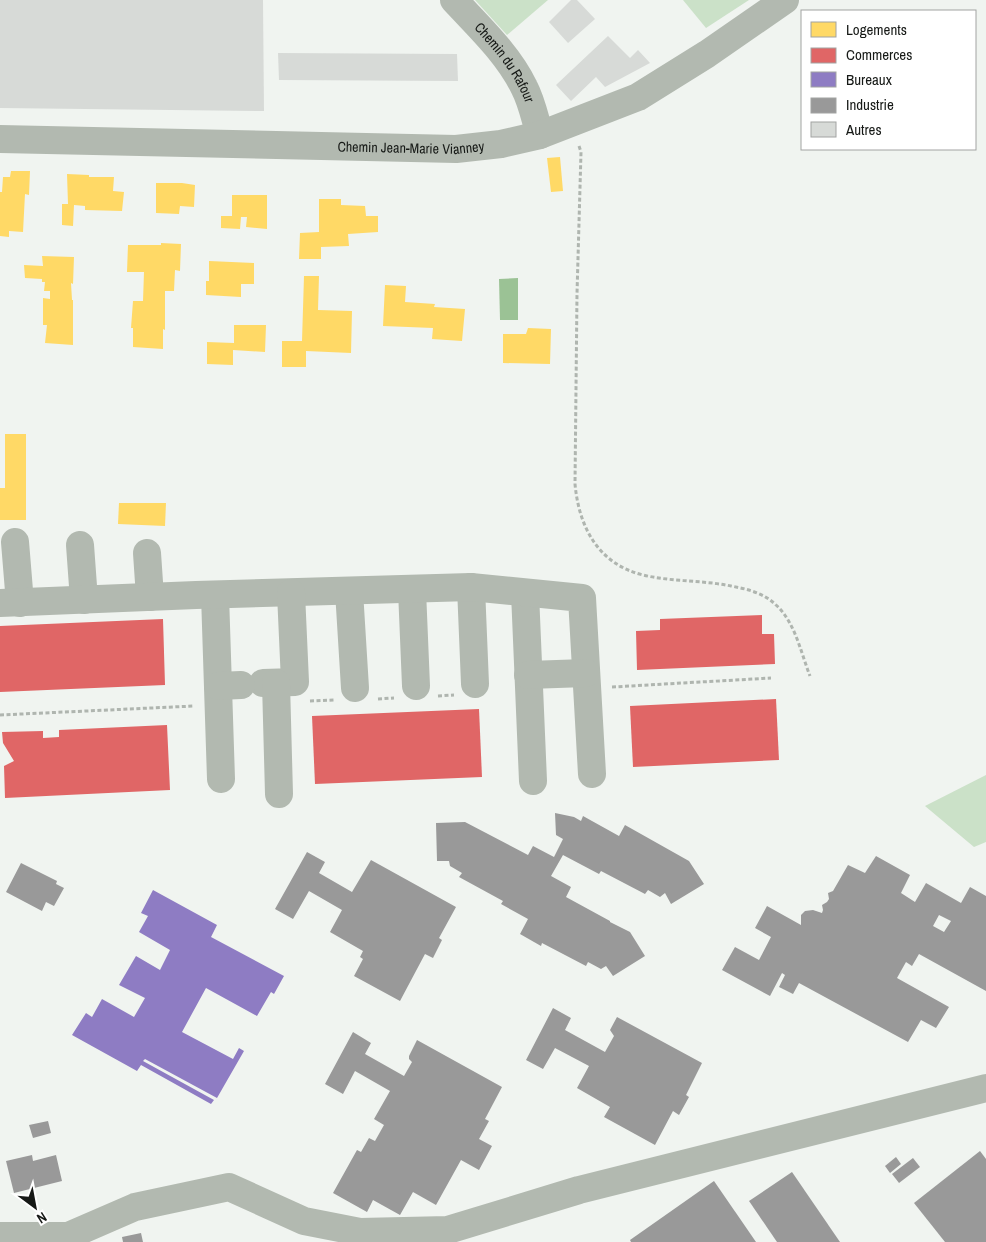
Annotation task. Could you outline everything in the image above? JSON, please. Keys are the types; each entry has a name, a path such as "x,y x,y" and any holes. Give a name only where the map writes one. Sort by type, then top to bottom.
{"street":[{"name":"Chemin du Rafour","path":"454,0 512,67 525,88 540,135"},
{"name":"Chemin Jean-Marie Vianney","path":"0,139 456,149 501,144 540,135 573,124 638,98 786,0"},
{"path":"15,542 10,603 471,587 582,598 592,774"},
{"path":"80,545 84,600"},
{"path":"147,553 150,597"},
{"path":"471,587 475,684"},
{"path":"412,590 416,686"},
{"path":"349,591 355,688"},
{"path":"249,684 295,682 291,593"},
{"path":"525,593 533,781"},
{"path":"215,595 249,684 280,794"},
{"path":"528,675 587,680"},
{"path":"221,779 249,684"},
{"path":"0,1236 68,1236 135,1207 229,1187 304,1221 360,1232 448,1230 579,1190 986,1088"}],"path":[{"path":"573,124 581,152 576,294 575,484 579,510 584,525 590,536 605,554 629,570 644,575 714,582 752,591 770,600 787,618 810,676"},
{"path":"587,680 771,678"}],"shaded area":[{"path":"475,0 548,0 507,35"},
{"path":"683,0 749,0 706,28"},
{"path":"518,278 518,320 500,320 499,279"},
{"path":"986,775 986,842 974,847 925,806"}],"building: Logements":[{"path":"560,157 563,191 551,192 547,158"},
{"path":"11,171 30,171 29,195 25,194 23,232 9,231 9,237 0,236 0,192 2,192 3,177 10,177"},
{"path":"67,174 89,175 89,177 114,177 113,191 124,192 122,211 85,210 85,206 74,205 73,226 62,225 62,204 68,204"},
{"path":"156,183 195,185 194,207 180,206 179,214 156,213"},
{"path":"232,195 267,195 267,229 246,227 247,217 241,217 240,229 221,228 221,216 232,216"},
{"path":"319,199 341,199 341,205 365,206 366,216 378,216 378,232 348,234 349,246 321,247 321,259 299,259 300,233 319,232"},
{"path":"161,243 181,244 180,271 175,270 174,291 165,291 163,349 133,347 133,328 131,328 133,301 143,301 144,272 127,272 128,245 161,245"},
{"path":"42,256 74,257 73,284 71,283 73,345 45,343 47,325 43,325 43,298 50,299 50,291 44,291 45,282 42,282 42,279 25,278 24,265 43,266"},
{"path":"209,261 254,263 254,284 241,284 241,297 206,295 206,281 209,281"},
{"path":"304,276 319,276 318,310 352,311 351,353 306,351 306,367 282,367 282,341 302,341"},
{"path":"385,285 406,286 405,302 435,304 434,307 465,309 462,341 432,339 433,328 383,326"},
{"path":"234,325 266,325 265,352 233,350 233,365 207,364 207,342 234,343"},
{"path":"528,328 551,329 550,364 503,363 503,334 526,334"},
{"path":"5,434 26,434 26,520 0,520 0,488 5,488"},
{"path":"119,503 166,503 165,526 118,524"}],"building: Commerces":[{"path":"762,615 762,634 774,634 775,664 637,670 636,631 660,630 660,619"},
{"path":"163,619 165,685 0,692 0,626"},
{"path":"776,699 779,760 633,767 630,706"},
{"path":"479,709 482,777 315,784 312,716"},
{"path":"167,725 170,790 5,798 4,766 14,761 3,743 2,732 43,731 43,738 59,737 59,730"}],"building: Bureaux":[{"path":"153,890 217,925 211,937 284,976 274,994 271,992 257,1016 206,988 182,1032 233,1059 239,1048 244,1051 217,1098 145,1059 143,1061 214,1100 211,1104 141,1065 137,1071 72,1035 86,1013 92,1017 102,999 134,1017 145,998 119,985 136,956 160,970 170,950 139,932 148,916 141,913"}],"building: Industrie":[{"path":"555,813 574,817 581,821 583,816 619,836 625,825 689,861 704,884 671,904 665,893 660,897 648,890 645,894 601,871 599,874 563,855 551,876 571,887 566,897 630,932 645,956 613,976 606,966 601,969 588,962 586,966 542,943 541,946 520,934 528,919 501,904 503,901 459,877 462,873 450,866 449,861 437,861 436,823 465,822 528,855 533,846 554,857 563,839 556,835"},
{"path":"307,852 325,862 319,873 352,892 371,860 456,907 439,938 442,940 433,958 425,954 400,1001 354,976 363,959 360,957 363,951 330,932 342,910 309,891 293,919 275,909"},
{"path":"876,856 910,875 901,893 915,902 926,883 961,903 970,887 986,896 986,991 919,954 912,966 906,962 897,978 949,1007 936,1028 921,1020 908,1042 799,983 793,994 779,987 785,975 782,973 770,996 722,970 735,947 759,960 771,937 755,928 767,906 801,925 801,915 805,911 813,910 822,913 822,905 829,899 828,893 833,891 848,865 865,873","holes":["939,915 951,921 944,932 933,926"]},
{"path":"21,863 57,881 56,884 64,888 54,906 46,902 42,911 6,892"},
{"path":"553,1008 571,1018 565,1030 605,1052 614,1036 610,1030 617,1017 702,1063 686,1095 689,1097 679,1115 673,1111 655,1145 604,1117 610,1107 577,1088 589,1066 555,1048 543,1069 526,1060"},
{"path":"353,1032 371,1043 365,1054 404,1076 412,1062 409,1056 417,1040 502,1087 485,1119 489,1121 479,1139 492,1146 479,1170 461,1160 436,1205 413,1192 400,1215 373,1200 367,1212 333,1193 357,1150 361,1152 369,1138 375,1141 384,1125 374,1119 390,1091 355,1071 343,1094 325,1084"},
{"path":"48,1121 51,1133 33,1138 29,1125"},
{"path":"980,1151 986,1159 986,1242 945,1242 914,1203"},
{"path":"32,1155 33,1161 56,1155 62,1181 14,1193 6,1161"},
{"path":"896,1157 901,1164 890,1173 885,1166"},
{"path":"913,1158 920,1167 899,1183 892,1174"},
{"path":"792,1172 840,1242 777,1242 749,1201"},
{"path":"714,1181 756,1242 631,1242 630,1240"},
{"path":"141,1233 143,1242 123,1242 122,1237"}],"building: Autres":[{"path":"0,0 263,0 264,111 0,108"},
{"path":"571,0 577,0 595,19 568,43 549,22"},
{"path":"608,36 630,58 638,50 650,63 605,87 596,77 571,101 556,85"},
{"path":"278,53 457,54 458,81 279,80"}]}
